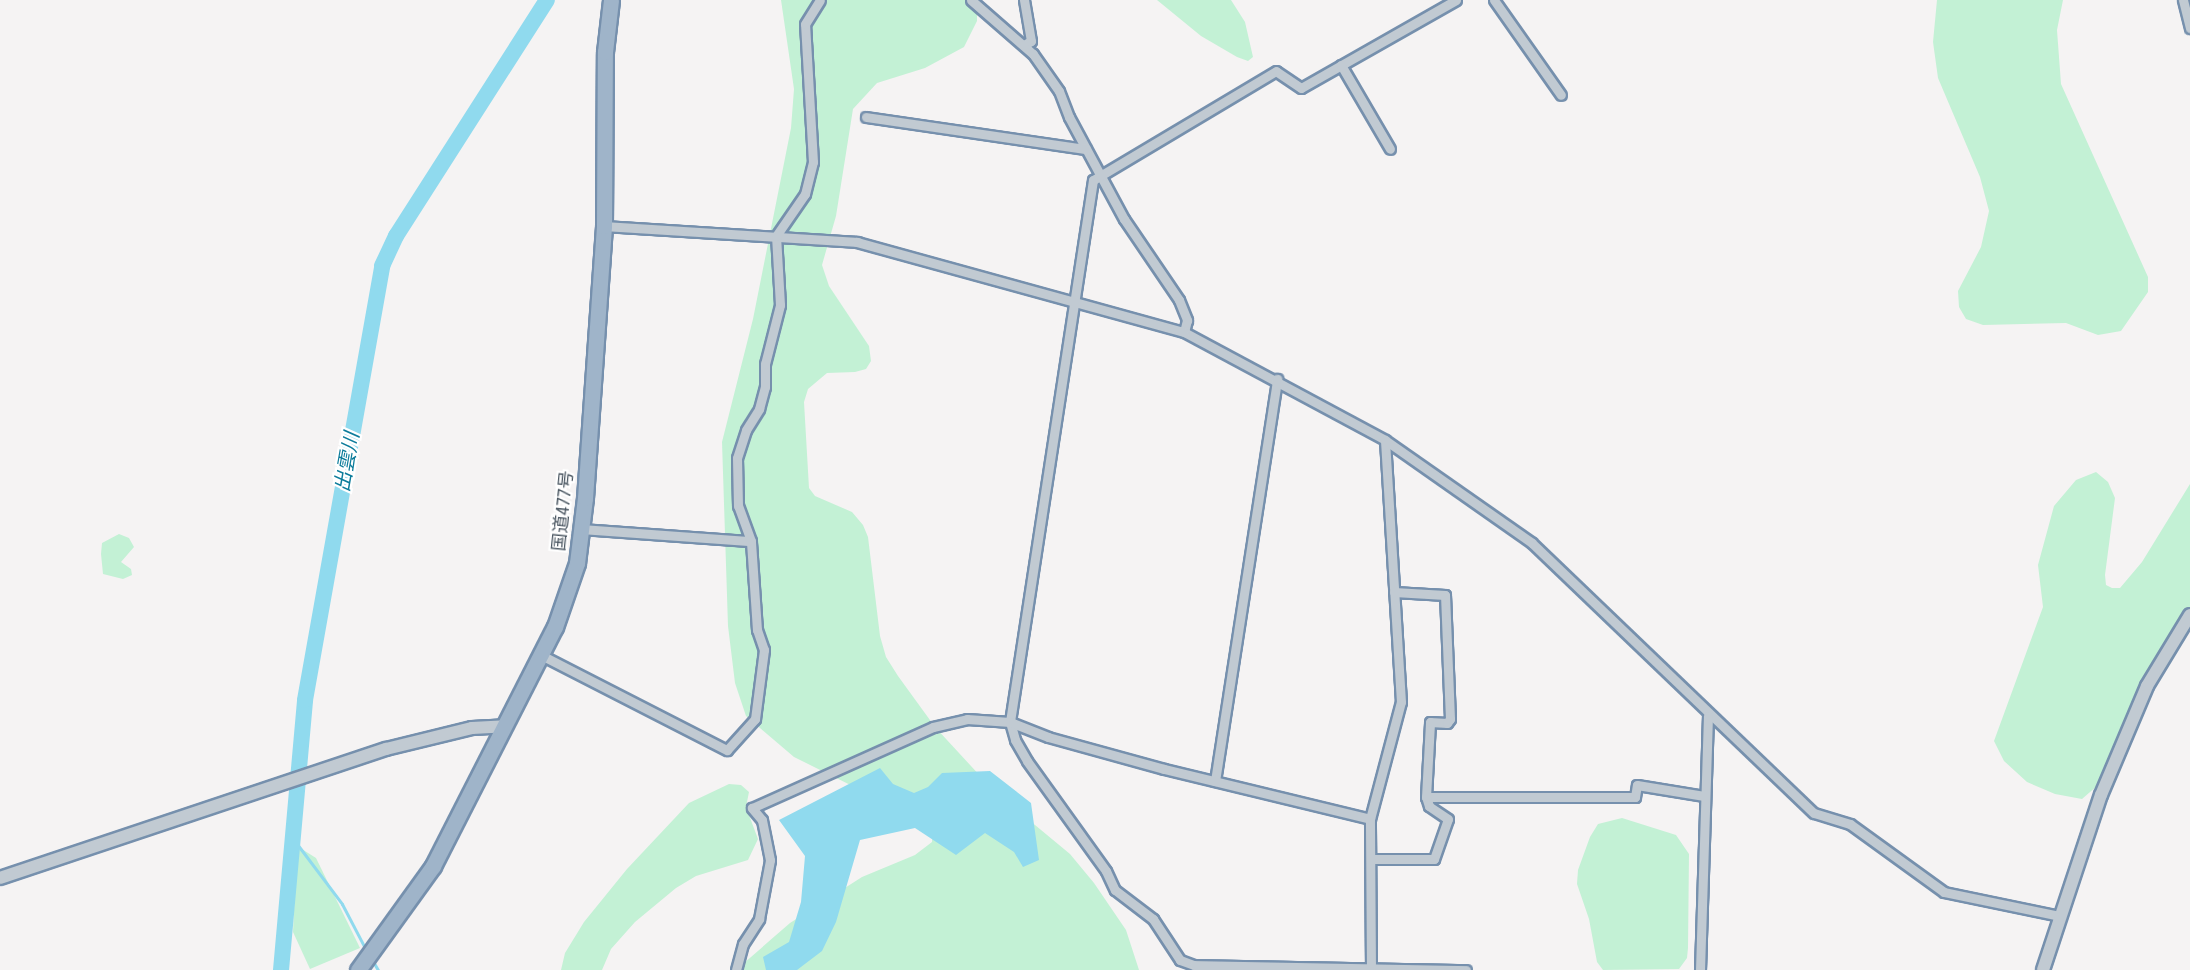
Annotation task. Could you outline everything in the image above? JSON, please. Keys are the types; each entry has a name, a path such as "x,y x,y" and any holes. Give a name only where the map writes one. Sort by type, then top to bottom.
{"highway":[{"name":"国道477号","path":"361,967 433,866 541,655 567,596 582,530 604,226 605,51 611,0"}],"street":[{"path":"541,655 728,750 755,719 764,650 757,630 751,541 738,506 735,478 737,458 765,387 765,364 780,305 776,236 805,194 813,162 805,24 820,0"},
{"path":"971,0 1024,45 1059,91 1086,149 1144,252 1179,300 1187,320 1184,332"},
{"path":"1024,0 1031,41 1024,45"},
{"path":"1456,0 1300,88 1276,71 1093,180 1010,722 1015,740 1027,761 1106,871 1115,890 1153,919 1180,960 1194,965 1466,970"},
{"path":"1494,0 1561,95"},
{"path":"2183,0 2190,28"},
{"path":"1341,65 1390,149"},
{"path":"866,117 1086,149"},
{"path":"604,226 856,242 1075,304 1184,332 1277,379 1385,440 1532,543 1708,716 1814,813 1850,824 1944,892 2060,916"},
{"path":"1215,781 1277,379"},
{"path":"1371,969 1373,859 1370,819 1401,702 1385,440"},
{"path":"582,530 751,541"},
{"path":"1373,859 1434,859 1448,819 1429,806 1426,797 1430,722 1447,723 1450,719 1445,595 1394,592"},
{"path":"2043,970 2101,795 2147,686 2190,615"},
{"path":"1700,970 1708,716"},
{"path":"736,970 743,944 759,919 770,860 767,836 752,808 933,728 975,718 1010,722 1048,737 1370,819"},
{"path":"0,878 280,784 428,738 505,726"},
{"path":"1426,797 1635,797 1637,785 1704,796"}],"green space":[{"path":"781,0 974,0 977,4 977,21 964,47 925,68 877,83 853,109 836,216 822,265 829,286 869,346 871,361 866,369 855,372 827,373 808,389 804,402 809,488 815,496 852,512 863,525 868,537 880,636 886,657 898,676 935,727 995,792 1070,854 1094,883 1126,930 1139,970 736,970 790,923 862,877 915,855 932,842 933,826 794,757 746,716 735,683 728,626 722,442 753,319 791,128 794,89"},
{"path":"1157,0 1231,0 1245,22 1253,57 1248,61 1237,57 1201,36"},
{"path":"1937,0 2063,0 2057,30 2061,84 2148,277 2148,292 2121,331 2098,335 2066,323 1983,325 1966,319 1959,307 1958,291 1981,247 1989,211 1980,177 1938,78 1933,42"},
{"path":"2096,472 2108,482 2115,498 2105,575 2106,585 2112,588 2120,588 2142,562 2190,484 2190,619 2105,779 2082,799 2055,794 2027,782 2004,761 1994,741 2043,607 2038,565 2054,506 2076,480"},
{"path":"119,534 129,538 134,547 121,562 131,569 132,575 123,579 103,574 101,554 102,543"},
{"path":"729,784 741,785 749,792 746,807 758,839 748,860 696,876 676,888 635,922 611,949 602,970 561,970 565,953 584,922 627,869 689,803"},
{"path":"1622,818 1676,835 1689,854 1688,948 1687,958 1679,969 1603,970 1597,962 1589,919 1577,884 1578,870 1590,837 1598,824"},
{"path":"297,846 316,858 360,948 310,969 293,932"}],"water":[{"path":"880,768 893,784 914,793 928,787 942,773 990,771 1031,803 1039,860 1023,867 1014,852 985,833 956,855 915,828 860,840 836,922 822,951 797,970 766,970 763,957 789,942 801,902 805,856 779,820"}],"waterway":[{"name":"出雲川","path":"281,970 305,700 382,266 396,236 547,0"},
{"path":"291,836 342,904 366,950"},
{"path":"371,958 378,970"}]}
